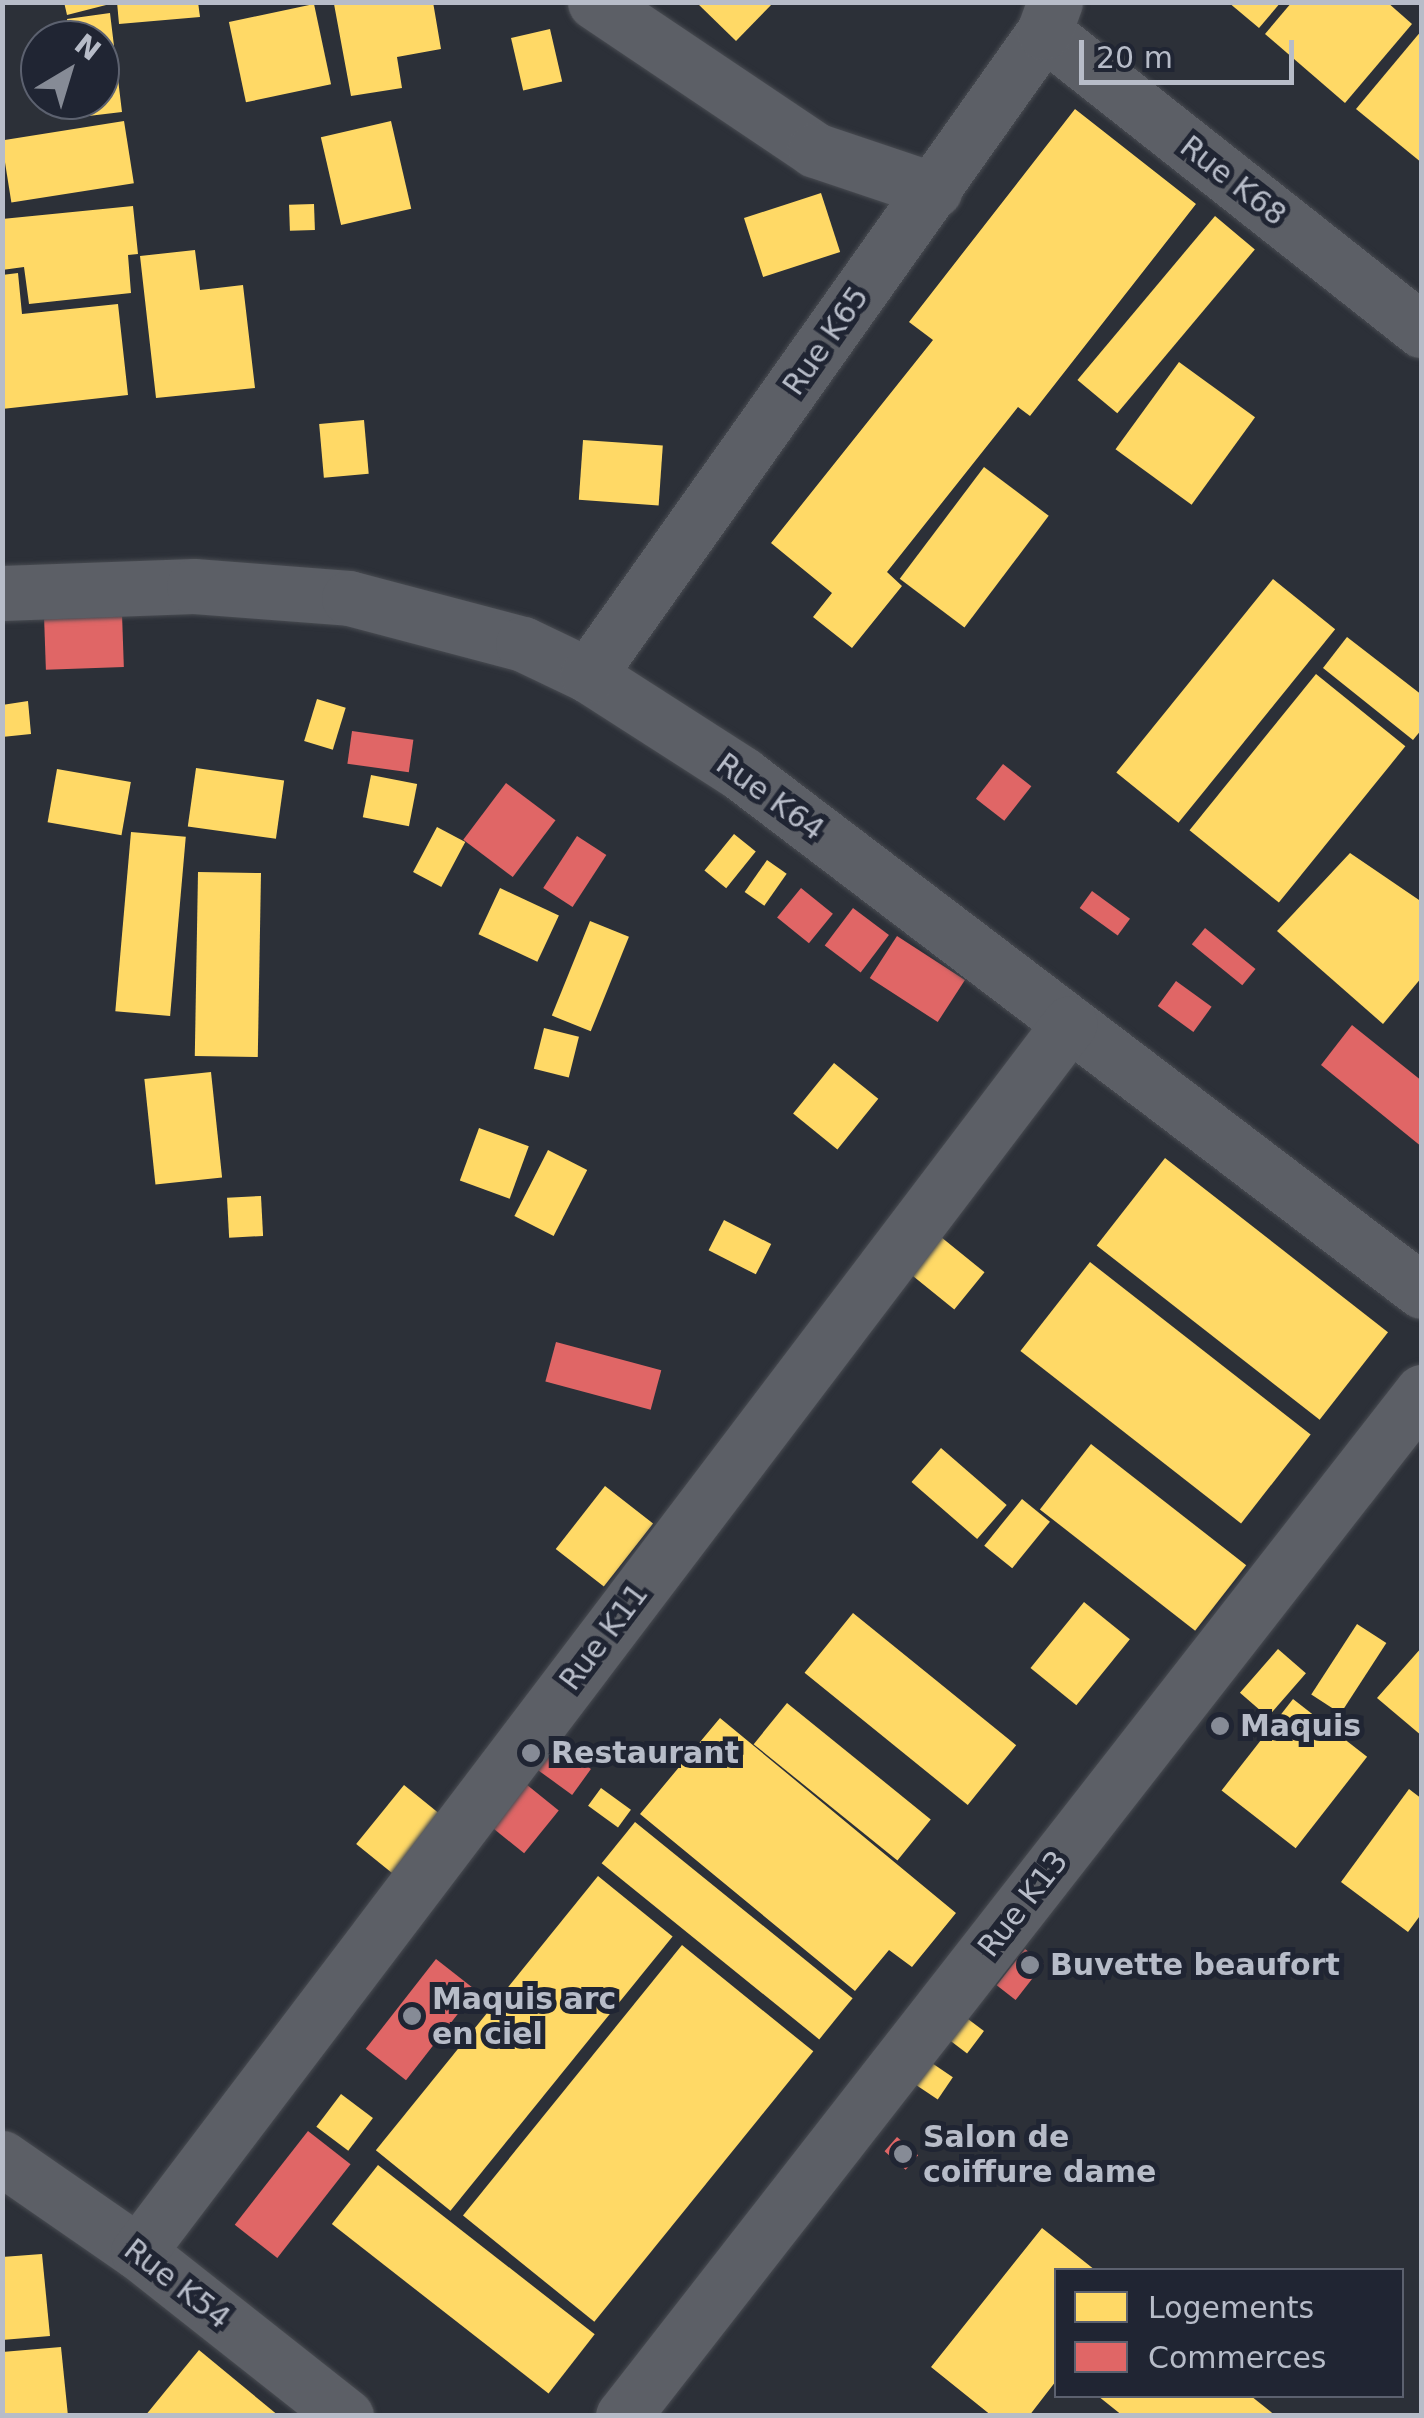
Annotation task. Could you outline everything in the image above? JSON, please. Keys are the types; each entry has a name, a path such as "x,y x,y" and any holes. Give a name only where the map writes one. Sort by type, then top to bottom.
{"street":[{"path":"594,2 815,150 934,190"},
{"name":"Rue K65","path":"588,675 934,190 1049,17"},
{"name":"Rue K68","path":"1049,17 1422,330"},
{"name":"Rue K64","path":"2,592 194,586 349,598 523,644 588,675 742,774 1422,1291"},
{"name":"Rue K11","path":"138,2252 1070,1023"},
{"name":"Rue K13","path":"624,2416 1422,1392"},
{"name":"Rue K54","path":"2,2158 138,2252 346,2416"}],"building: Logements":[{"path":"64,2 110,2 110,4 67,15"},
{"path":"117,2 198,2 200,17 120,24"},
{"path":"433,2 441,49 397,57 402,88 351,96 334,4"},
{"path":"696,2 774,2 736,41"},
{"path":"1228,2 1281,2 1259,28"},
{"path":"1292,2 1387,2 1412,24 1345,103 1265,34"},
{"path":"314,4 331,84 246,102 229,22"},
{"path":"110,13 111,20 67,20"},
{"path":"550,29 562,82 523,91 511,38"},
{"path":"1422,30 1422,163 1356,109"},
{"path":"1075,109 1196,204 1030,416 1018,407 887,572 902,586 852,648 813,617 832,593 771,543 933,340 909,322"},
{"path":"124,121 134,183 11,203 2,140"},
{"path":"391,121 411,209 341,225 321,137"},
{"path":"821,193 840,252 763,277 744,218"},
{"path":"314,204 315,230 290,231 289,205"},
{"path":"133,206 138,254 128,255 131,293 29,304 24,267 2,270 2,219"},
{"path":"1215,216 1255,249 1117,413 1077,380"},
{"path":"195,250 200,290 243,285 255,388 156,398 140,256"},
{"path":"18,273 22,314 118,304 128,395 2,409 2,275"},
{"path":"1179,362 1255,417 1192,505 1116,449"},
{"path":"364,420 369,474 324,478 319,424"},
{"path":"583,440 663,446 659,505 579,500"},
{"path":"984,467 1049,516 964,628 900,579"},
{"path":"1273,579 1335,629 1178,823 1116,773"},
{"path":"1347,637 1422,695 1422,729 1413,740 1323,668"},
{"path":"1316,674 1405,746 1279,903 1190,830"},
{"path":"317,699 346,708 333,750 304,741"},
{"path":"28,701 31,734 2,737 2,705"},
{"path":"196,768 284,780 276,839 188,826"},
{"path":"57,769 131,782 121,835 48,822"},
{"path":"371,775 417,784 409,826 363,817"},
{"path":"437,827 465,842 441,887 413,872"},
{"path":"131,832 186,837 170,1016 115,1011"},
{"path":"734,834 756,852 726,888 704,871"},
{"path":"1350,853 1422,902 1422,977 1383,1024 1277,931"},
{"path":"767,860 787,874 764,906 745,892"},
{"path":"198,872 261,873 258,1057 195,1056"},
{"path":"500,888 559,915 537,962 478,934"},
{"path":"590,921 629,937 591,1031 552,1016"},
{"path":"544,1028 579,1037 569,1077 534,1069"},
{"path":"834,1063 878,1099 837,1149 793,1114"},
{"path":"211,1072 222,1177 155,1184 144,1079"},
{"path":"479,1128 529,1146 510,1199 460,1181"},
{"path":"548,1150 587,1170 554,1236 514,1216"},
{"path":"1165,1158 1388,1332 1320,1420 1097,1245"},
{"path":"261,1196 263,1236 229,1238 227,1198"},
{"path":"724,1220 771,1244 756,1274 709,1250"},
{"path":"941,1237 985,1272 954,1310 911,1274"},
{"path":"1090,1262 1311,1434 1241,1523 1020,1351"},
{"path":"1091,1444 1246,1565 1195,1631 1040,1509"},
{"path":"941,1448 1007,1505 977,1539 911,1482"},
{"path":"605,1486 653,1524 604,1587 556,1549"},
{"path":"1022,1499 1050,1522 1012,1568 984,1546"},
{"path":"1084,1602 1130,1639 1076,1705 1031,1668"},
{"path":"853,1613 1016,1745 968,1805 805,1673"},
{"path":"1357,1624 1386,1643 1341,1714 1311,1694"},
{"path":"1422,1647 1422,1736 1377,1698"},
{"path":"1278,1649 1306,1673 1268,1717 1240,1693"},
{"path":"1293,1699 1367,1757 1296,1848 1222,1790"},
{"path":"787,1703 931,1819 897,1861 754,1744"},
{"path":"720,1718 956,1913 912,1967 889,1950 855,1991 640,1814"},
{"path":"404,1785 451,1823 403,1882 356,1844"},
{"path":"601,1788 631,1810 618,1828 588,1806"},
{"path":"1409,1789 1422,1799 1422,1913 1408,1932 1341,1882"},
{"path":"635,1822 853,1998 819,2039 602,1863"},
{"path":"598,1876 673,1936 450,2211 376,2150"},
{"path":"682,1945 813,2051 594,2322 463,2215"},
{"path":"956,2010 984,2031 967,2053 939,2032"},
{"path":"923,2057 953,2077 938,2100 908,2079"},
{"path":"341,2094 373,2118 348,2151 316,2127"},
{"path":"378,2165 595,2334 549,2393 332,2224"},
{"path":"1042,2228 1092,2268 1054,2268 1054,2384 1029,2416 992,2416 931,2367"},
{"path":"42,2254 50,2336 2,2340 2,2257"},
{"path":"61,2347 68,2416 2,2416 2,2352"},
{"path":"199,2350 279,2416 145,2416"},
{"path":"1100,2398 1254,2398 1276,2416 1123,2416"}],"building: Commerces":[{"path":"122,614 124,667 46,670 44,617"},
{"path":"352,731 413,740 409,772 347,764"},
{"path":"1003,764 1031,786 1004,821 976,799"},
{"path":"506,783 556,820 513,877 463,840"},
{"path":"577,836 606,855 573,907 543,888"},
{"path":"801,888 833,914 809,943 777,918"},
{"path":"1092,891 1130,919 1118,936 1080,908"},
{"path":"853,908 889,935 861,973 825,946"},
{"path":"1205,928 1256,969 1242,985 1192,944"},
{"path":"897,936 965,980 938,1022 870,978"},
{"path":"1176,981 1212,1007 1193,1032 1158,1006"},
{"path":"1352,1025 1422,1081 1422,1147 1321,1065"},
{"path":"556,1342 661,1370 651,1410 545,1382"},
{"path":"540,1732 591,1769 572,1795 521,1758"},
{"path":"516,1776 559,1811 524,1853 481,1819"},
{"path":"1025,1949 1044,1964 1016,2000 997,1985"},
{"path":"436,1959 476,1990 406,2080 366,2049"},
{"path":"308,2131 351,2164 277,2258 235,2225"},
{"path":"897,2137 918,2155 906,2170 885,2151"}],"place":[{"name":"Maquis","path":"1220,1726"},
{"name":"Restaurant","path":"531,1753"},
{"name":"Buvette beaufort","path":"1030,1965"},
{"name":"Maquis arc en ciel","path":"412,2016"},
{"name":"Salon de coiffure dame","path":"903,2154"}]}
